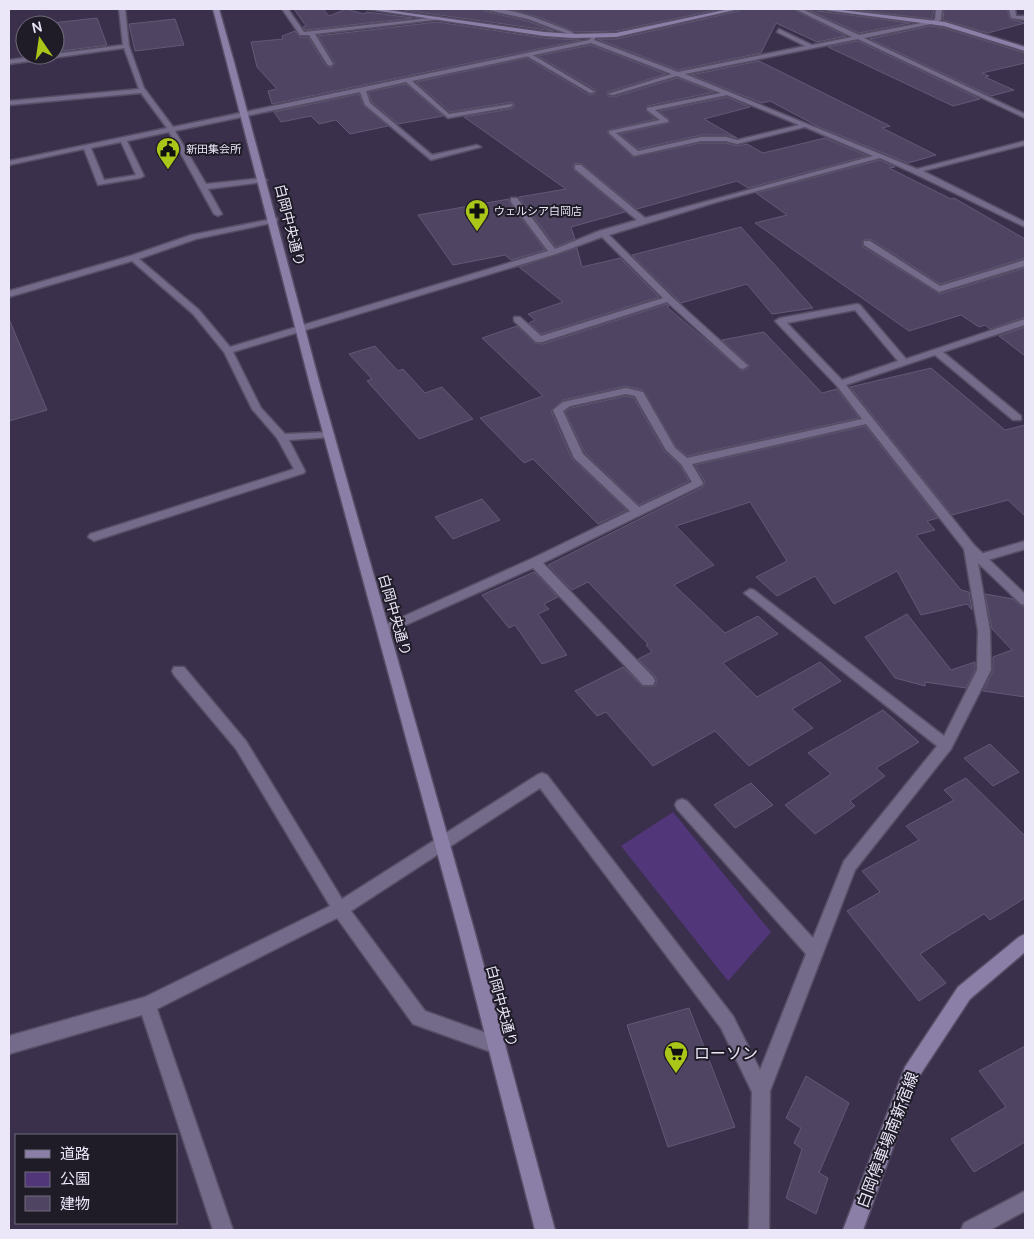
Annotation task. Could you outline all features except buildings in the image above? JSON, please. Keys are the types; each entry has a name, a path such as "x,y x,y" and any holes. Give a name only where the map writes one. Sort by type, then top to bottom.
{"street":[{"path":"122,9 126,46 143,91 171,130 218,214"},
{"name":"白岡中央通り","path":"216,9 246,114 329,435 497,1045 545,1230"},
{"path":"285,9 302,34 438,19"},
{"path":"370,9 544,34 593,39 916,171 1025,225"},
{"path":"487,9 530,18 570,33 573,36"},
{"path":"9,163 529,55 593,39 736,9"},
{"path":"798,9 1025,116"},
{"path":"821,9 934,22 957,27 1025,49"},
{"path":"611,94 678,74 934,22 938,20 939,9"},
{"path":"1012,9 1013,17 1025,18"},
{"path":"413,15 431,10"},
{"path":"779,31 811,47"},
{"path":"312,33 330,64"},
{"path":"9,62 126,46"},
{"path":"529,55 592,92"},
{"path":"406,80 448,116 510,105"},
{"path":"362,90 367,104 431,158 477,147"},
{"path":"9,103 143,91"},
{"path":"728,93 649,109 666,120 611,132 637,154 699,140 727,138 737,142 806,125"},
{"path":"87,147 101,183 140,176 123,139"},
{"path":"916,171 1025,143"},
{"path":"228,351 553,252 643,221 877,156"},
{"path":"578,167 643,221"},
{"path":"203,187 263,180"},
{"path":"514,200 553,252"},
{"path":"9,294 133,258 194,236 274,220"},
{"path":"602,234 669,299 743,366"},
{"path":"867,243 939,289 1025,263"},
{"path":"94,537 300,471 282,437 257,409 228,351 196,312 133,258"},
{"path":"517,319 539,340 669,299"},
{"path":"905,362 857,308 780,321 840,384 976,553 1025,601"},
{"path":"840,384 1023,326"},
{"path":"937,352 1017,418"},
{"path":"384,630 535,562 698,483 685,462 671,450 639,394 626,391 567,404 558,410 578,456 637,512"},
{"path":"685,462 869,420"},
{"path":"282,437 329,435"},
{"path":"976,553 1025,545"},
{"path":"759,1230 761,1091 849,866 946,745 984,670 984,631 976,553"},
{"path":"535,562 648,681"},
{"path":"750,594 946,745"},
{"path":"179,671 241,745 340,909 420,1018 497,1045"},
{"path":"9,1045 148,1005 340,909 542,779 728,1022 761,1091"},
{"path":"682,805 816,953"},
{"name":"白岡停車場南新宿線","path":"853,1230 911,1073 964,993 1025,942"},
{"path":"148,1005 223,1230"},
{"path":"971,1230 1025,1201"}],"green space":[{"path":"673,812 771,932 728,981 621,846"}],"place":[{"name":"新田集会所","path":"168,170"},
{"name":"ウェルシア白岡店","path":"477,232"},
{"name":"ローソン","path":"676,1074"}]}
